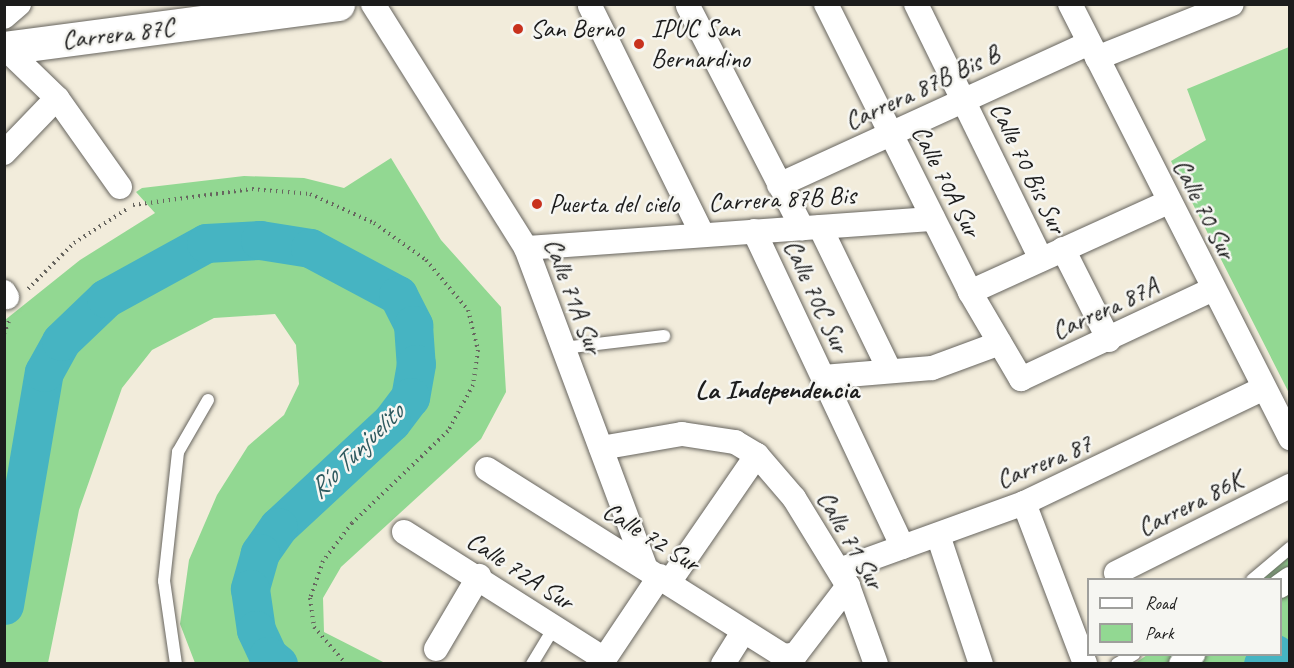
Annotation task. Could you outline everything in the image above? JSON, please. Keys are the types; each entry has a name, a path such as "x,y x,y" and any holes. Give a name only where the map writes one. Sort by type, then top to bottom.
{"street":[{"path":"4,17 19,4"},
{"name":"Carrera 87C","path":"5,48 221,13 338,4"},
{"name":"Calle 71A Sur","path":"373,4 525,248 601,448 658,574"},
{"name":"Calle 70A Sur","path":"826,4 970,292 1021,379"},
{"name":"Calle 70 Bis Sur","path":"916,4 964,101 1052,254 1109,340"},
{"name":"Calle 70 Sur","path":"1070,4 1168,202 1290,438"},
{"name":"Carrera 87B Bis B","path":"778,185 964,101 1093,51 1232,4"},
{"path":"590,6 701,232"},
{"path":"688,6 778,185 811,227 890,371"},
{"path":"5,48 57,98 127,196"},
{"path":"4,153 57,98"},
{"path":"970,292 1168,202"},
{"name":"Carrera 87B Bis","path":"525,248 701,232 754,231 933,219"},
{"name":"Calle 70C Sur","path":"754,231 903,547"},
{"name":"Carrera 87A","path":"1021,379 1109,340 1213,289"},
{"path":"823,377 961,361 1000,343"},
{"name":"Carrera 87","path":"844,578 903,547 1024,503 1264,388"},
{"path":"601,448 706,435 758,455 658,574 603,661"},
{"name":"Calle 71 Sur","path":"758,455 794,498 844,578 876,663"},
{"name":"Calle 72 Sur","path":"487,469 658,574 743,632 784,656 796,654 844,578"},
{"name":"Carrera 86K","path":"1116,573 1290,486"},
{"path":"1024,503 1085,663"},
{"name":"Calle 72A Sur","path":"404,532 479,576 603,661"},
{"path":"938,535 981,663"},
{"path":"436,649 479,576"},
{"path":"723,663 743,632"}],"lane":[{"path":"563,348 664,336"},
{"path":"176,663 164,581 178,452 208,400"},
{"path":"1253,578 1290,548"},
{"path":"532,663 555,626"}],"path":[{"path":"4,334 12,299 127,196 252,189 310,194 374,223 426,260 468,310 478,350 473,385 448,431 352,524 323,561 310,598 314,627 336,659 346,663"}],"green space":[{"path":"1289,47 1289,393 1171,161 1206,140 1187,89"},
{"path":"391,158 441,240 501,307 506,392 481,439 341,567 323,598 324,632 385,663 195,663 180,624 189,560 217,495 248,446 284,415 299,384 296,345 275,314 214,318 152,350 122,388 79,510 48,663 5,663 5,320 80,260 155,213 136,192 142,188 244,176 304,178 344,188"},
{"path":"1289,557 1289,663 1134,664 1146,656 1282,656 1282,578 1258,578"}],"waterway":[{"name":"Río Tunjuelito","path":"4,605 44,372 61,341 106,298 206,243 260,240 310,248 398,295 413,325 416,364 410,397 391,422 278,527 260,553 250,589 256,630 268,656 278,664"},
{"name":"Río Tunjuelito","path":"1263,664 1273,656"}],"place":[{"name":"San Berno","path":"518,29"},
{"name":"IPUC San Bernardino","path":"639,44"},
{"name":"Puerta del cielo","path":"537,204"}],"district":[{"name":"La Independencia","path":"777,390"}]}
